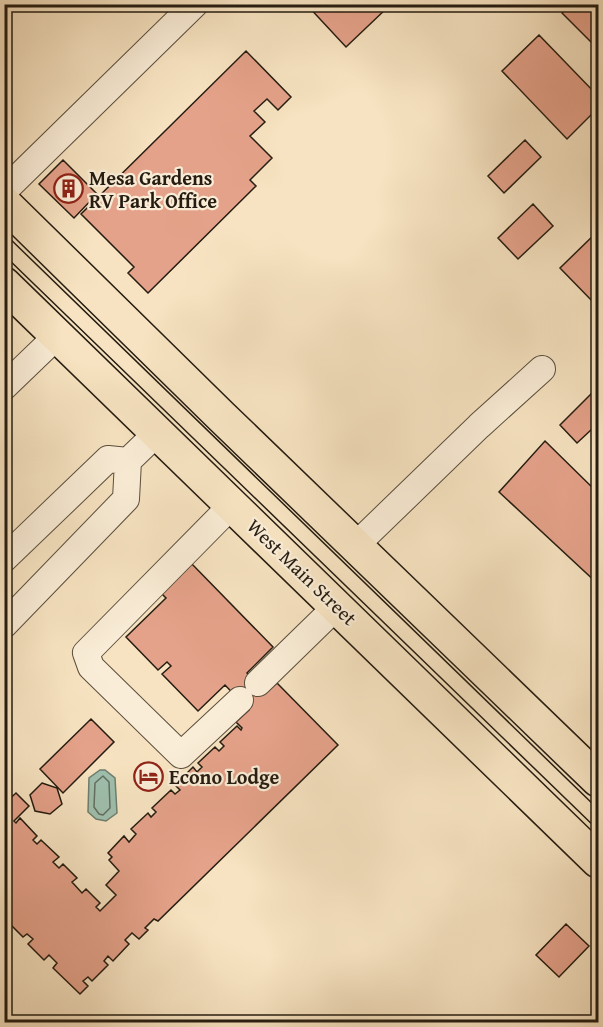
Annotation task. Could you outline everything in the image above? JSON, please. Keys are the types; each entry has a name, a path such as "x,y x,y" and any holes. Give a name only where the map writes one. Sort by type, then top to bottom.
{"main road":[{"path":"4,203 598,780"},
{"name":"West Main Street","path":"4,284 598,861"}],"lane":[{"path":"4,191 195,4"},
{"path":"4,387 57,335"},
{"path":"355,546 479,426 542,369"},
{"path":"4,625 126,499 128,461 158,432"},
{"path":"4,559 108,459 128,461"},
{"path":"232,505 86,653 91,667 181,754 249,692 337,606"}],"water":[{"path":"100,770 105,770 115,778 117,813 106,821 96,819 88,812 89,778"}],"building":[{"path":"306,4 385,4 388,7 346,47"},
{"path":"570,4 598,4 598,49 562,13"},
{"path":"539,35 598,96 598,108 567,139 502,71"},
{"path":"246,51 291,97 278,110 267,99 254,111 265,122 250,136 272,158 250,180 256,186 148,293 128,273 134,267 81,214"},
{"path":"525,140 541,157 504,193 488,176"},
{"name":"Mesa Gardens RV Park Office","path":"63,160 97,194 74,218 39,184"},
{"path":"533,204 553,226 518,259 498,238"},
{"path":"598,231 598,299 594,303 560,268"},
{"path":"598,387 598,436 592,429 577,443 560,425"},
{"path":"545,441 598,493 598,584 499,492"},
{"path":"190,562 273,647 247,673 267,692 277,683 338,745 158,921 154,919 139,939 132,933 125,940 129,944 113,961 108,956 104,961 108,965 92,981 88,977 83,981 88,986 80,994 53,968 57,963 49,955 44,960 28,944 33,939 27,934 23,937 6,920 11,916 4,909 4,804 16,793 29,806 14,821 16,823 20,818 37,836 33,840 37,844 41,840 59,857 53,862 59,868 63,864 77,878 72,882 82,893 86,889 100,903 96,907 100,911 116,895 106,885 119,871 109,860 112,857 108,853 124,836 129,842 136,834 131,829 148,813 151,817 156,812 152,808 171,790 175,794 180,790 175,785 193,767 197,772 202,767 198,763 215,747 219,751 224,746 220,742 237,726 241,730 242,728 236,722 249,710 225,685 198,711 162,674 171,666 167,662 158,670 126,637 166,598 160,592"},
{"path":"91,719 114,742 63,793 40,769"},
{"path":"42,783 57,788 62,804 50,814 35,811 30,795"},
{"path":"566,924 589,946 559,977 536,955"}],"tram line":[{"path":"4,233 598,809"},
{"path":"4,255 598,830"}],"place":[{"name":"Mesa Gardens RV Park Office","path":"68,189"},
{"name":"Econo Lodge","path":"148,777"}]}
